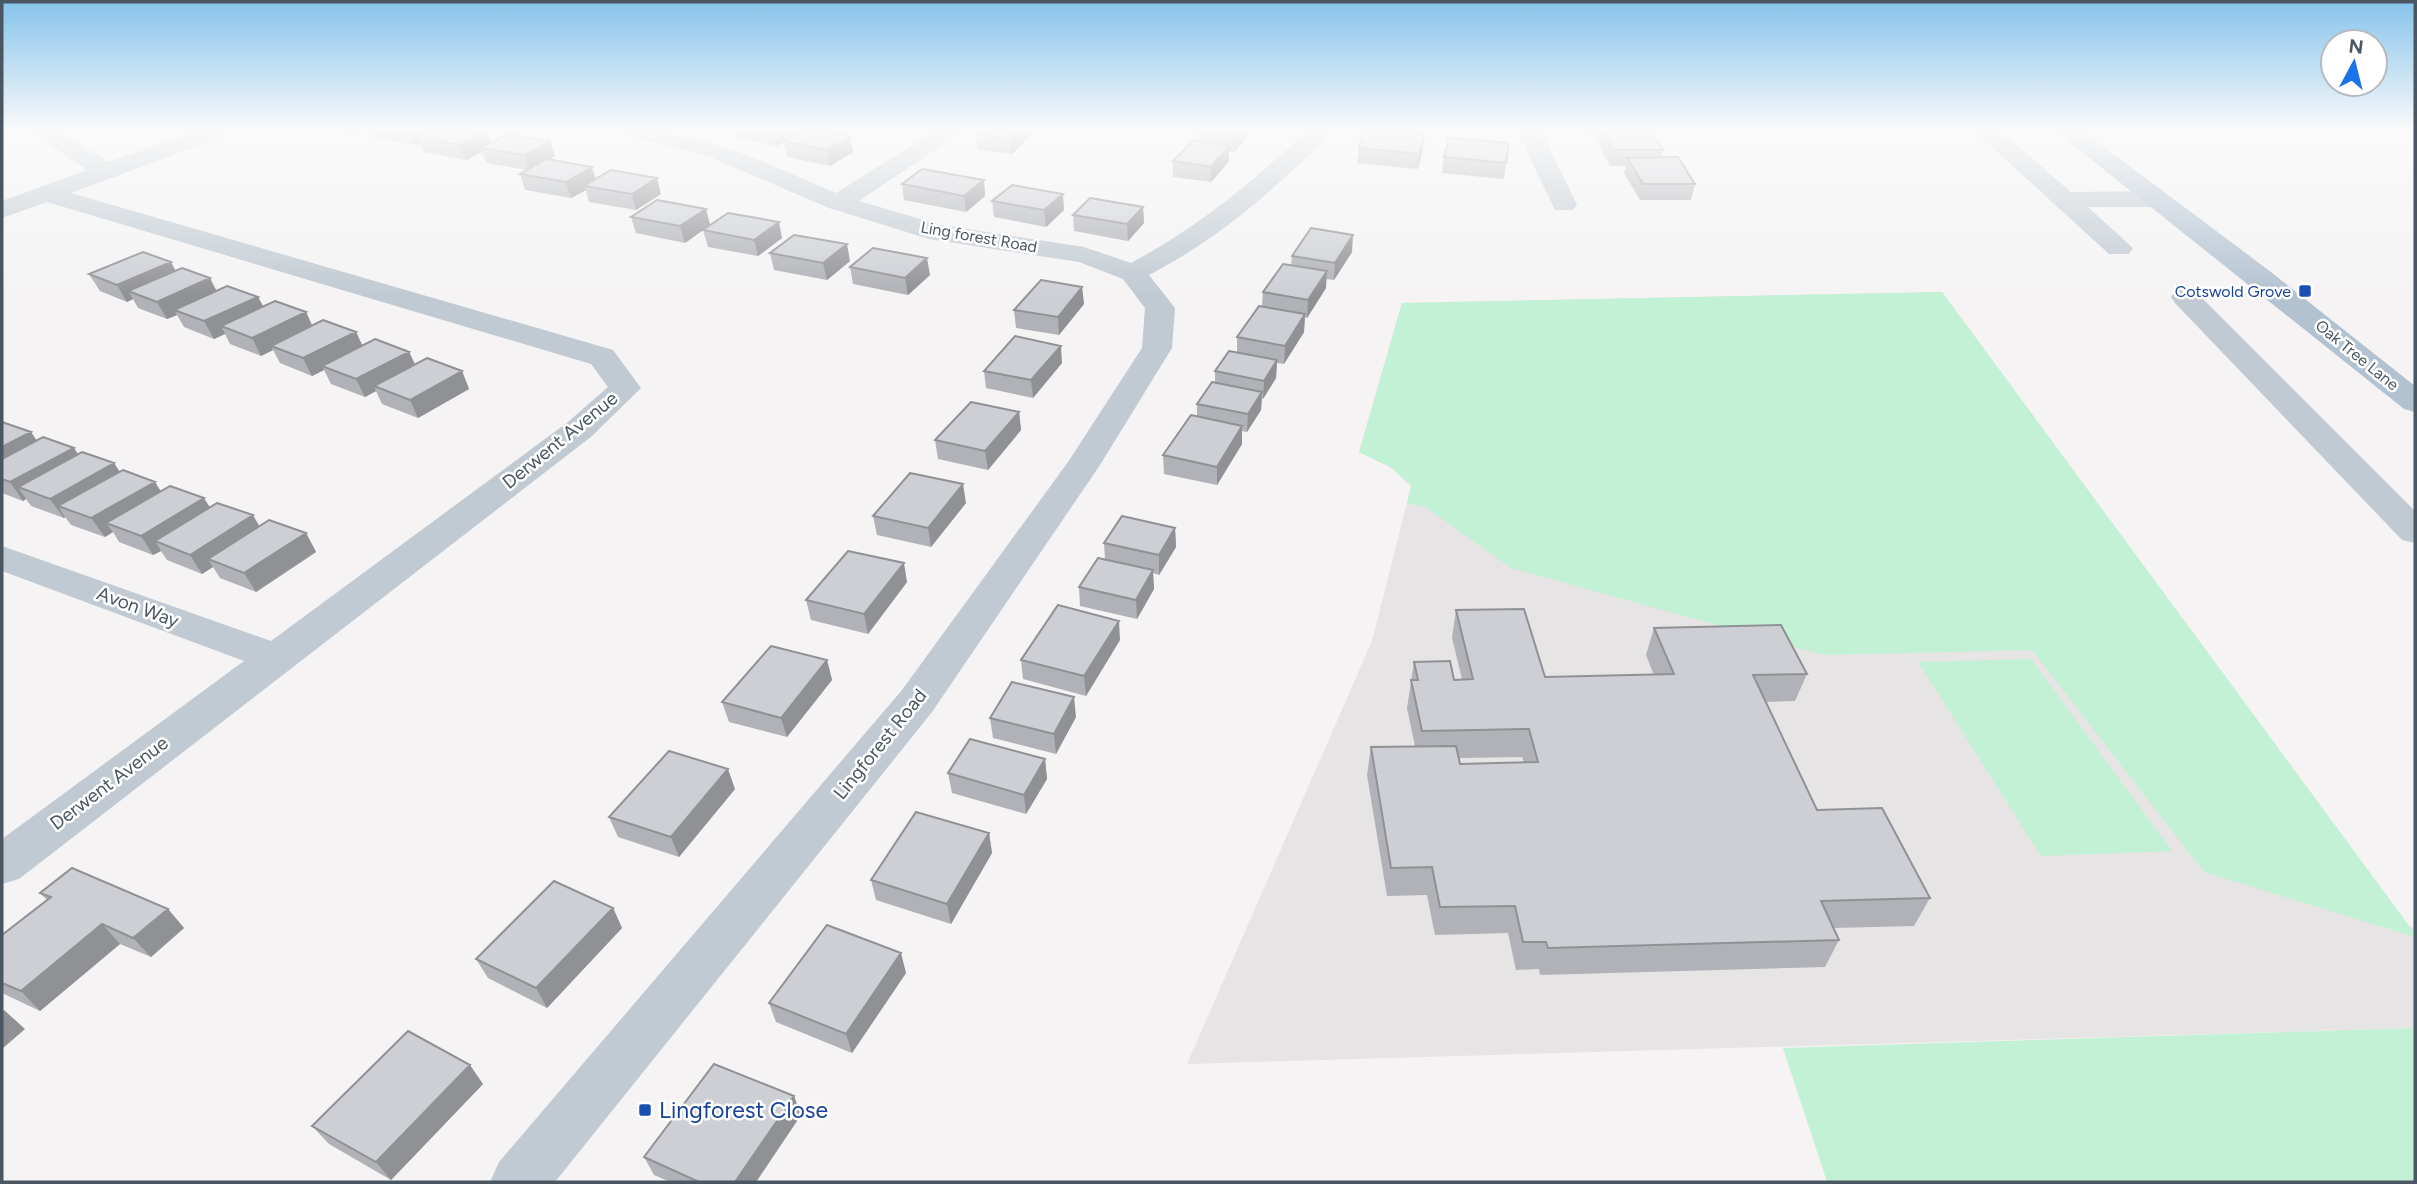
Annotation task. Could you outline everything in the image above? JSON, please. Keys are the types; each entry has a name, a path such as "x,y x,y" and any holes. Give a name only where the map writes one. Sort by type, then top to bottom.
{"main road":[{"name":"Oak Tree Lane","path":"2136,184 2261,278 2415,402"}],"street":[{"path":"2,210 73,184"},
{"name":"Ling forest Road","path":"794,184 838,203 938,233 1084,256 1133,274"},
{"path":"838,203 867,184"},
{"path":"1133,274 1168,256 1259,184"},
{"path":"1554,184 1564,205"},
{"path":"2047,184 2119,248"},
{"name":"Derwent Avenue","path":"2,864 580,429 625,388 602,357 46,194"},
{"path":"2065,200 2155,199"},
{"name":"Lingforest Road","path":"519,1182 917,701 1083,466 1157,348 1160,308 1133,274"},
{"path":"2185,297 2415,532"},
{"name":"Avon Way","path":"2,558 275,657"}],"shaded area":[{"path":"1942,292 2410,927 2415,927 2415,1028 1187,1064 1372,641 1411,486 1390,467 1359,452 1402,303"}],"green space":[{"path":"1942,292 2415,937 2204,872 2032,650 1824,655 1511,568 1424,506 1407,504 1411,485 1390,467 1359,452 1402,303"},
{"path":"2031,659 2172,851 2041,856 1918,662"},
{"path":"2415,1028 2415,1182 1827,1182 1783,1048"}],"building":[{"path":"587,184 647,184 632,194 584,186"},
{"path":"903,184 979,184 964,196"},
{"path":"1012,185 1063,194 1044,210 992,201"},
{"path":"1090,198 1143,207 1127,224 1073,215"},
{"path":"657,200 706,209 680,226 631,217"},
{"path":"728,213 779,222 754,240 703,230"},
{"path":"1311,228 1353,235 1335,263 1292,256"},
{"path":"794,235 847,244 823,263 770,253"},
{"path":"873,248 927,258 905,278 850,267"},
{"path":"143,252 171,262 117,285 89,274"},
{"path":"1283,264 1327,271 1308,300 1263,292"},
{"path":"182,268 210,278 157,302 128,291"},
{"path":"1041,280 1082,287 1058,317 1014,310"},
{"path":"227,286 258,297 204,321 174,310"},
{"path":"275,301 306,312 252,338 221,326"},
{"path":"1259,306 1305,314 1285,346 1237,337"},
{"path":"323,320 356,332 303,358 271,346"},
{"path":"1015,336 1061,346 1031,380 984,371"},
{"path":"375,339 409,352 356,379 322,366"},
{"path":"1229,351 1277,360 1264,381 1215,371"},
{"path":"427,358 462,371 410,400 374,386"},
{"path":"1212,382 1262,392 1248,414 1197,404"},
{"path":"971,402 1019,412 985,451 935,440"},
{"path":"1191,415 1242,426 1217,467 1163,455"},
{"path":"2,422 31,432 2,447"},
{"path":"43,437 74,448 10,482 2,479 2,459"},
{"path":"82,452 114,463 50,499 18,487"},
{"path":"123,470 155,482 91,518 58,506"},
{"path":"910,473 963,484 928,528 873,516"},
{"path":"170,486 204,498 141,536 106,523"},
{"path":"217,503 253,515 190,555 155,541"},
{"path":"1122,516 1175,528 1159,555 1104,543"},
{"path":"269,520 306,533 244,573 208,559"},
{"path":"848,551 904,563 864,614 806,600"},
{"path":"1098,558 1153,570 1136,600 1079,587"},
{"path":"1058,605 1119,621 1084,676 1021,660"},
{"path":"1524,609 1545,677 1674,674 1654,628 1781,625 1807,674 1753,675 1817,810 1882,808 1930,898 1821,901 1839,940 1548,948 1546,942 1523,942 1515,906 1440,907 1432,867 1391,868 1371,747 1456,746 1460,764 1538,762 1529,729 1422,731 1411,680 1418,680 1414,662 1450,661 1454,680 1473,679 1456,610"},
{"path":"771,646 827,660 781,718 722,702"},
{"path":"1012,682 1074,697 1054,734 990,718"},
{"path":"970,739 1045,759 1024,795 948,773"},
{"path":"669,751 728,769 671,837 609,817"},
{"path":"916,812 989,833 947,904 871,880"},
{"path":"72,868 168,909 133,938 102,924 21,991 2,983 2,935 51,897 40,893"},
{"path":"554,881 613,908 536,988 476,959"},
{"path":"827,925 901,953 846,1034 769,1003"},
{"path":"408,1031 470,1065 376,1162 312,1126"},
{"path":"714,1064 794,1096 735,1182 699,1182 644,1157"}],"place":[{"name":"Cotswold Grove","path":"2305,291"},
{"name":"Lingforest Close","path":"645,1110"}]}
